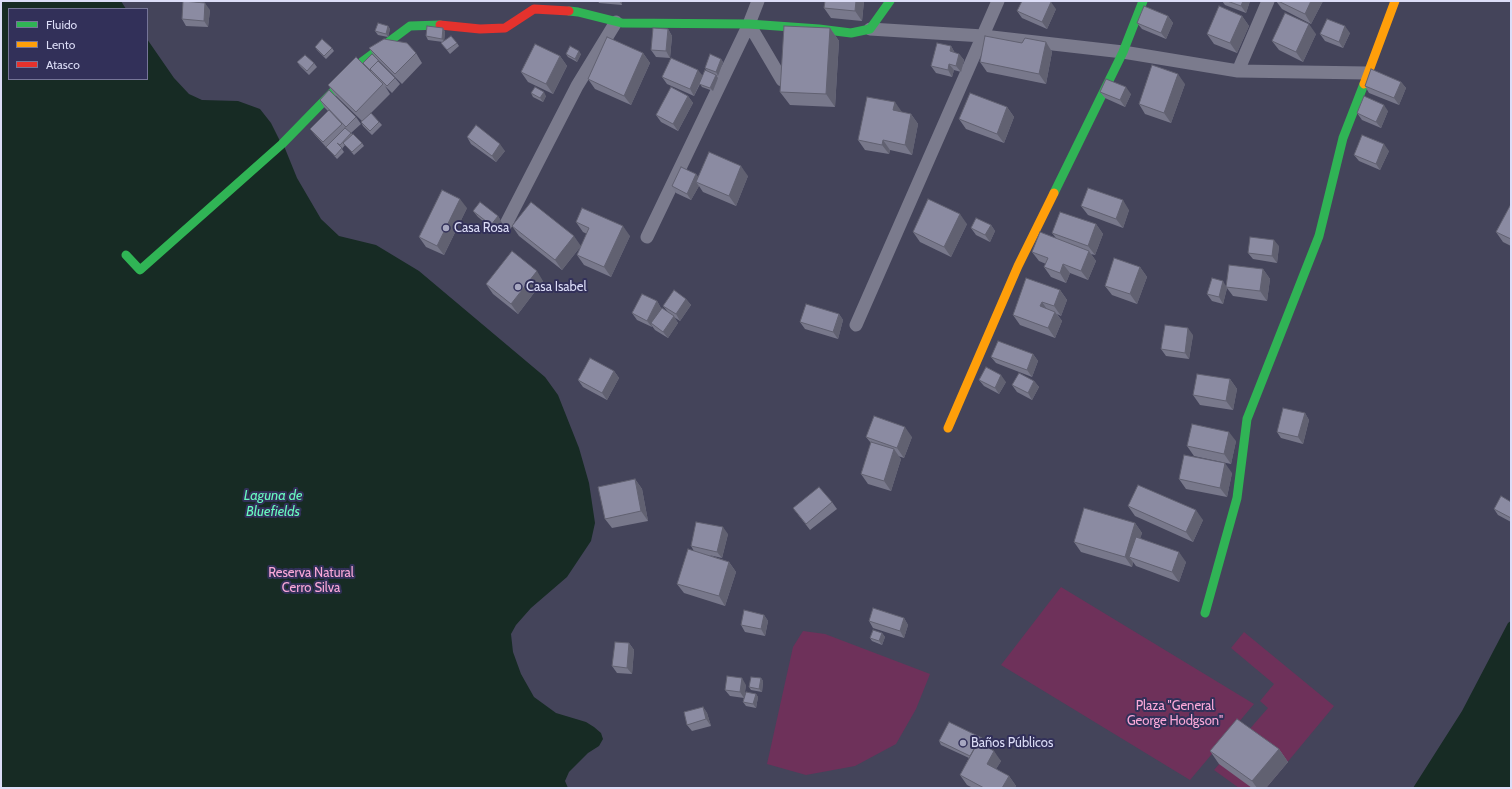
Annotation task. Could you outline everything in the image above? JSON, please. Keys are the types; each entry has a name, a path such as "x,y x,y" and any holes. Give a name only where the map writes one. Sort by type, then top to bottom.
{"street":[{"path":"647,237 749,24 758,1"},
{"path":"870,29 890,1"},
{"path":"856,325 998,1"},
{"path":"948,428 1018,266 1123,52 1143,1"},
{"path":"1238,71 1268,1"},
{"path":"1205,613 1237,498 1248,419 1319,236 1343,138 1395,1"},
{"path":"126,255 140,270 282,144 362,61 410,26 439,25 480,29 505,28 534,9 578,12 616,22 749,24 820,29 851,33 870,29 983,36 1123,52 1238,71 1367,73"},
{"path":"506,224 577,86 616,22"},
{"path":"749,24 782,80"}],"green space":[{"name":"Plaza \"General George Hodgson\"","path":"1061,587 1254,704 1190,780 1001,665"},
{"path":"803,631 825,634 930,674 916,709 896,744 855,766 806,775 767,764 793,647"},
{"path":"1244,632 1334,706 1266,788 1239,788 1214,770 1268,708 1260,701 1274,684 1231,648"}],"water":[{"name":"Laguna de Bluefields","path":"1,1 121,1 125,8 8,8 8,80 148,80 148,40 174,78 189,94 202,100 238,101 260,109 271,123 284,146 297,178 321,219 339,236 376,245 419,271 545,377 558,395 579,448 589,483 595,523 591,541 567,577 531,608 516,625 511,634 513,652 521,674 534,697 556,713 586,722 601,733 603,739 599,746 588,753 569,772 565,781 568,788 1,788"},
{"path":"1511,621 1511,788 1413,788 1462,711 1508,623"}],"building":[{"path":"183,1 205,3 204,21 182,19"},
{"path":"825,1 856,1 855,11 824,8"},
{"path":"1022,1 1051,2 1042,22 1017,11"},
{"path":"1227,1 1243,1 1241,6"},
{"path":"1278,1 1311,1 1305,14"},
{"path":"1144,6 1168,16 1161,33 1137,23"},
{"path":"1219,6 1242,16 1230,43 1207,34"},
{"path":"1285,13 1309,24 1296,52 1272,41"},
{"path":"1327,19 1345,26 1339,42 1320,34"},
{"path":"378,23 388,26 386,34 375,31"},
{"path":"427,26 443,28 442,39 426,36"},
{"path":"784,26 830,28 826,94 780,92"},
{"path":"653,28 668,29 666,51 651,50"},
{"path":"451,36 457,43 447,50 441,43"},
{"path":"985,36 1022,43 1025,38 1046,42 1039,74 980,62"},
{"path":"607,37 643,53 624,96 588,79"},
{"path":"322,39 332,48 324,56 315,47"},
{"path":"384,39 407,43 416,53 395,74 369,48"},
{"path":"937,43 951,46 950,51 959,54 956,66 949,64 948,70 931,66"},
{"path":"535,44 560,56 546,84 521,72"},
{"path":"570,46 579,51 575,59 566,54"},
{"path":"372,54 380,62 378,61 370,69 371,71 363,63"},
{"path":"710,54 721,59 716,72 705,68"},
{"path":"305,55 314,63 307,71 297,62"},
{"path":"356,57 383,84 356,112 328,85"},
{"path":"671,58 698,70 690,89 662,77"},
{"path":"378,61 395,78 387,86 370,69"},
{"path":"1152,65 1178,74 1164,113 1139,104"},
{"path":"1371,69 1401,82 1394,98 1365,86"},
{"path":"705,70 716,75 710,88 699,84"},
{"path":"1106,79 1126,87 1120,100 1100,92"},
{"path":"535,87 544,92 540,98 531,93"},
{"path":"671,87 688,96 673,124 656,115"},
{"path":"329,90 356,117 346,127 320,100"},
{"path":"970,93 1007,107 997,134 959,119"},
{"path":"1364,96 1384,105 1376,122 1357,113"},
{"path":"867,97 895,102 893,110 911,114 905,145 883,140 882,145 858,140"},
{"path":"329,110 342,124 323,142 310,129"},
{"path":"371,113 379,122 370,131 361,122"},
{"path":"476,125 500,144 492,156 467,137"},
{"path":"345,128 351,133 340,145 337,143 342,148 335,156 326,147"},
{"path":"353,134 362,143 352,152 343,143"},
{"path":"1362,135 1384,144 1376,164 1354,155"},
{"path":"709,152 741,166 729,196 696,182"},
{"path":"681,167 696,174 687,194 672,186"},
{"path":"1088,188 1123,200 1116,219 1081,206"},
{"path":"442,190 460,199 437,246 419,237"},
{"path":"928,199 960,214 944,247 913,232"},
{"path":"480,202 498,216 491,225 473,211"},
{"path":"531,202 574,236 555,260 512,226"},
{"path":"1511,204 1511,239 1496,232"},
{"path":"582,208 623,226 604,267 577,255 589,228 576,222"},
{"path":"1060,212 1096,224 1088,246 1052,233"},
{"path":"976,218 991,225 985,235 971,228"},
{"path":"1040,232 1089,251 1081,271 1063,264 1060,273 1044,267 1048,258 1032,252"},
{"path":"1250,237 1274,240 1272,256 1248,253"},
{"path":"512,251 537,271 511,304 486,284"},
{"path":"1114,258 1140,267 1130,294 1105,286"},
{"path":"1229,265 1263,269 1260,291 1226,287"},
{"path":"1026,278 1060,290 1054,306 1042,302 1040,306 1055,312 1048,328 1013,315"},
{"path":"1212,278 1223,281 1219,297 1207,294"},
{"path":"674,290 686,299 676,314 663,306"},
{"path":"642,294 657,301 647,321 632,313"},
{"path":"806,304 839,314 833,332 800,322"},
{"path":"662,308 674,316 663,332 651,323"},
{"path":"1165,325 1188,328 1185,353 1161,349"},
{"path":"998,341 1033,354 1027,370 991,357"},
{"path":"590,358 614,371 602,393 578,380"},
{"path":"986,367 1001,375 995,388 979,380"},
{"path":"1019,373 1034,381 1028,393 1012,385"},
{"path":"1197,374 1230,379 1226,401 1193,395"},
{"path":"1283,408 1305,413 1298,437 1277,432"},
{"path":"874,416 905,427 897,448 866,437"},
{"path":"1192,424 1229,432 1224,454 1187,446"},
{"path":"871,442 894,449 884,481 861,474"},
{"path":"1184,455 1225,463 1220,488 1179,479"},
{"path":"635,479 641,511 605,519 598,487"},
{"path":"1138,485 1196,510 1186,532 1128,506"},
{"path":"819,487 832,502 806,524 793,508"},
{"path":"1501,496 1511,502 1511,518 1494,509"},
{"path":"1084,508 1135,523 1125,557 1074,542"},
{"path":"696,522 723,527 717,552 691,546"},
{"path":"1136,537 1179,552 1172,572 1129,557"},
{"path":"688,549 729,562 719,596 677,584"},
{"path":"873,608 904,618 900,631 869,621"},
{"path":"744,610 764,615 761,629 741,625"},
{"path":"873,630 882,633 879,641 870,638"},
{"path":"615,642 629,643 627,668 612,666"},
{"path":"727,676 742,678 740,692 725,690"},
{"path":"751,677 761,678 759,689 749,687"},
{"path":"746,692 756,694 753,704 743,702"},
{"path":"703,707 706,719 687,725 684,712"},
{"path":"1237,719 1279,749 1252,781 1210,751"},
{"name":"Baños Públicos","path":"949,722 982,738 970,756 939,741"},
{"path":"978,742 994,751 987,764 1009,776 1002,788 984,788 960,775"}],"traffic: fast":[{"path":"569,11 622,23 749,24 851,33 870,29 890,1"},
{"path":"1054,193 1123,52 1143,1"},
{"path":"126,255 140,270 282,144 363,61 410,26 440,25"},
{"path":"1205,613 1237,498 1247,419 1319,236 1343,138 1364,84"}],"traffic: slow":[{"path":"1364,84 1395,1"},
{"path":"948,428 1018,266 1054,193"}],"traffic: jam":[{"path":"440,25 480,29 505,28 534,9 569,11"}],"place":[{"name":"Casa Rosa","path":"446,228"},
{"name":"Casa Isabel","path":"518,287"},
{"name":"Baños Públicos","path":"963,743"}],"park label":[{"name":"Reserva Natural Cerro Silva","path":"311,580"}]}
